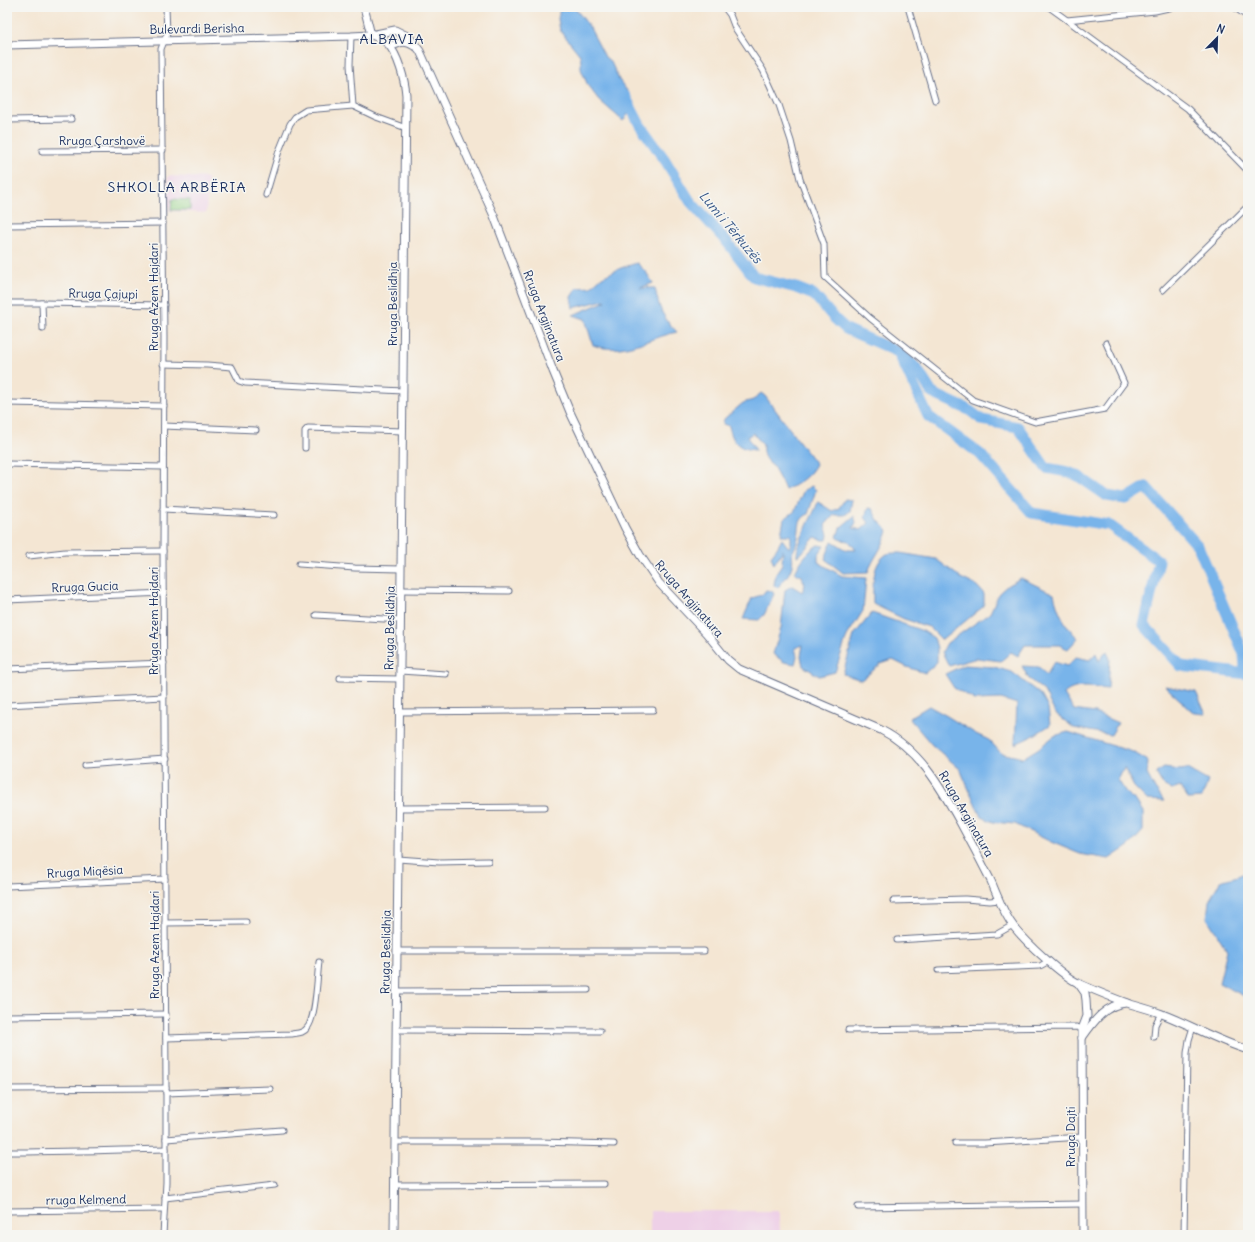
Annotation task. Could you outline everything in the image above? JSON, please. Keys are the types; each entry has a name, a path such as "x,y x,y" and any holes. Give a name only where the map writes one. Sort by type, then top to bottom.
{"street":[{"name":"Rruga Azem Hajdari","path":"163,1235 166,1149 166,1014 163,551 164,305 161,49 167,34 166,7"},
{"path":"364,7 371,35 382,39 387,43 395,45 407,42 420,52"},
{"path":"724,7 730,15 735,28 762,70 779,105 800,179 824,244 825,277 870,318 973,400 1035,422 1105,409 1124,383 1106,343"},
{"path":"908,7 935,100"},
{"path":"1050,7 1188,109 1248,171"},
{"path":"1067,20 1154,11 1173,7"},
{"path":"1234,7 1248,17"},
{"path":"387,43 385,36 388,32 392,30 397,31 401,38 396,48 396,60"},
{"name":"Rruga Argjinatura","path":"397,31 409,38 420,52 494,216 570,412 625,528 652,575 702,629 728,660 739,669 881,730 893,736 905,746 935,779 969,838 1005,914 1013,925 1020,934 1049,961 1078,983"},
{"name":"Bulevardi Berisha","path":"7,45 350,36 371,35 388,32"},
{"path":"350,36 352,106"},
{"name":"Rruga Beslidhja","path":"387,43 396,60 405,86 406,128 394,1235"},
{"path":"266,195 286,132 295,117 306,110 352,106 406,128"},
{"path":"7,120 71,119"},
{"name":"Rruga Çarshovë","path":"42,151 163,150"},
{"path":"1163,290 1248,206"},
{"path":"7,225 163,223"},
{"name":"Rruga Çajupi","path":"7,303 164,305"},
{"path":"42,303 43,329"},
{"path":"163,364 232,367 239,381 245,383 403,391"},
{"path":"7,403 164,406"},
{"path":"164,426 256,430"},
{"path":"305,448 305,431 308,428 402,431"},
{"path":"7,464 164,467"},
{"path":"163,509 274,516"},
{"path":"29,556 65,552 163,551"},
{"path":"299,564 355,568 401,569"},
{"path":"401,590 509,591"},
{"name":"Rruga Gucia","path":"7,600 164,593"},
{"path":"316,615 401,620"},
{"path":"7,669 164,663"},
{"path":"400,672 446,674"},
{"path":"340,678 400,679"},
{"path":"7,705 164,697"},
{"path":"400,712 653,710"},
{"path":"85,765 165,759"},
{"path":"399,808 545,807"},
{"path":"398,859 439,862 488,862"},
{"name":"Rruga Miqësia","path":"7,886 165,878"},
{"path":"893,900 999,900"},
{"path":"165,923 246,922"},
{"path":"897,940 997,934 1013,925"},
{"path":"397,951 704,951"},
{"path":"938,970 1040,966 1049,961"},
{"path":"166,1038 292,1034 303,1032 312,1021 319,962"},
{"path":"1078,983 1161,1014 1215,1038 1248,1050"},
{"path":"1078,983 1084,993 1086,1004 1091,1013 1095,1015 1120,1004 1129,1003"},
{"path":"397,991 588,990"},
{"path":"1082,1038 1090,1026 1105,1011 1108,1001 1102,993 1094,992 1088,996 1086,1004"},
{"name":"Rruga Dajti","path":"1083,1235 1082,1029 1087,1016 1086,1004"},
{"path":"7,1016 166,1014"},
{"path":"1154,1037 1156,1025 1161,1014"},
{"path":"848,1030 1077,1027 1082,1029"},
{"path":"1184,1235 1187,1053 1193,1027"},
{"path":"396,1030 600,1031"},
{"path":"7,1088 166,1090 270,1089"},
{"path":"166,1139 282,1130"},
{"path":"956,1143 985,1143 1082,1137"},
{"path":"395,1142 539,1142 614,1144"},
{"path":"7,1152 73,1152 166,1149"},
{"path":"395,1184 604,1184"},
{"path":"165,1198 275,1185"},
{"path":"858,1207 1082,1204"},
{"name":"rruga Kelmend","path":"7,1211 164,1209"}],"shaded area":[{"path":"168,176 208,178 206,213 169,211"},
{"path":"650,1211 779,1211 780,1231 777,1235 650,1235"}],"green space":[{"path":"172,199 190,200 190,210 171,210"}],"water":[{"path":"560,7 574,7 589,26 605,57 611,62 619,80 628,92 635,105 623,121 599,100 588,86 581,69 580,55 560,30 558,19"},
{"path":"637,263 646,272 653,283 640,288 655,288 662,312 677,332 624,347 604,348 593,345 585,319 573,315 606,301 604,300 573,308 571,297 577,288 591,287 602,277 621,268"},
{"path":"761,393 765,396 816,464 811,472 803,479 785,490 774,467 765,458 763,445 753,433 747,437 756,450 745,448 737,444 732,437 729,426 723,424 724,419 743,403 753,400"},
{"path":"812,486 816,490 808,514 804,516 800,524 797,541 792,553 793,559 791,568 787,576 777,588 774,585 776,574 782,565 783,550 774,564 771,556 782,539 788,547 791,547 791,535 781,535 784,519 794,512 804,490"},
{"path":"845,499 852,500 850,511 845,515 834,515 825,525 828,535 827,540 815,537 801,554 797,556 799,544 818,502 832,511 839,508"},
{"path":"868,508 872,509 878,520 888,531 868,572 843,573 825,559 832,541 847,550 856,550 849,541 841,540 837,537 840,528 854,516 856,522 853,528 861,530 869,523 865,517"},
{"path":"818,545 824,546 818,555 818,562 842,576 866,578 863,611 847,636 835,672 819,676 803,666 801,656 803,645 795,648 797,656 795,664 784,662 773,654 781,628 785,590 792,586 802,592 805,585 801,576 795,573 799,564 811,550"},
{"path":"900,553 936,559 961,578 977,586 984,594 984,606 942,640 929,627 904,619 873,604 874,577 878,564 887,554"},
{"path":"1021,578 1054,594 1058,607 1069,629 1078,638 1068,649 1059,645 1025,645 1018,656 1011,652 1001,661 977,658 949,666 942,652 947,643 990,613 999,593 1008,585"},
{"path":"766,590 772,591 774,594 764,615 759,620 743,619 752,598 762,595"},
{"path":"872,613 923,631 934,638 937,648 937,662 925,673 907,667 893,660 881,664 861,680 843,674 854,635"},
{"path":"1107,651 1110,659 1108,689 1079,687 1074,688 1064,694 1074,710 1095,713 1118,723 1111,735 1074,728 1055,713 1044,691 1029,679 1022,666 1039,667 1046,675 1054,662 1067,666 1076,657 1090,660 1096,653 1099,661"},
{"path":"964,665 994,667 1012,672 1041,695 1048,708 1050,725 1031,737 1015,744 1017,704 1001,699 975,700 954,688 945,674"},
{"path":"1165,686 1196,692 1206,714 1194,713"},
{"path":"929,706 989,740 1001,753 1023,758 1054,736 1068,732 1133,752 1148,761 1147,774 1155,789 1164,801 1147,800 1134,787 1124,768 1118,780 1127,794 1136,801 1143,812 1143,831 1130,845 1109,859 1080,854 1051,842 1015,824 993,822 981,817 960,769 932,745 909,718"},
{"path":"1164,768 1180,770 1187,769 1208,781 1202,798 1188,799 1180,787 1172,790 1163,785 1156,773"},
{"path":"1248,871 1248,998 1219,983 1227,950 1207,918 1209,901 1220,881 1238,876"}],"waterway":[{"name":"Lumi i Tërkuzës","path":"625,96 640,125 665,160 690,201 727,242 754,277 796,288 814,295 846,329 898,352 908,360 917,369 932,393 969,410 982,420 1018,427 1046,468 1068,472 1078,476 1107,496 1126,499 1146,487 1198,546 1244,654 1245,668 1248,671"},
{"path":"899,354 928,416 980,454 1032,513 1109,525 1159,561 1144,625 1181,666 1248,674"}],"district":[{"name":"ALBAVIA","path":"392,39"},
{"name":"SHKOLLA ARBËRIA","path":"177,187"}]}
